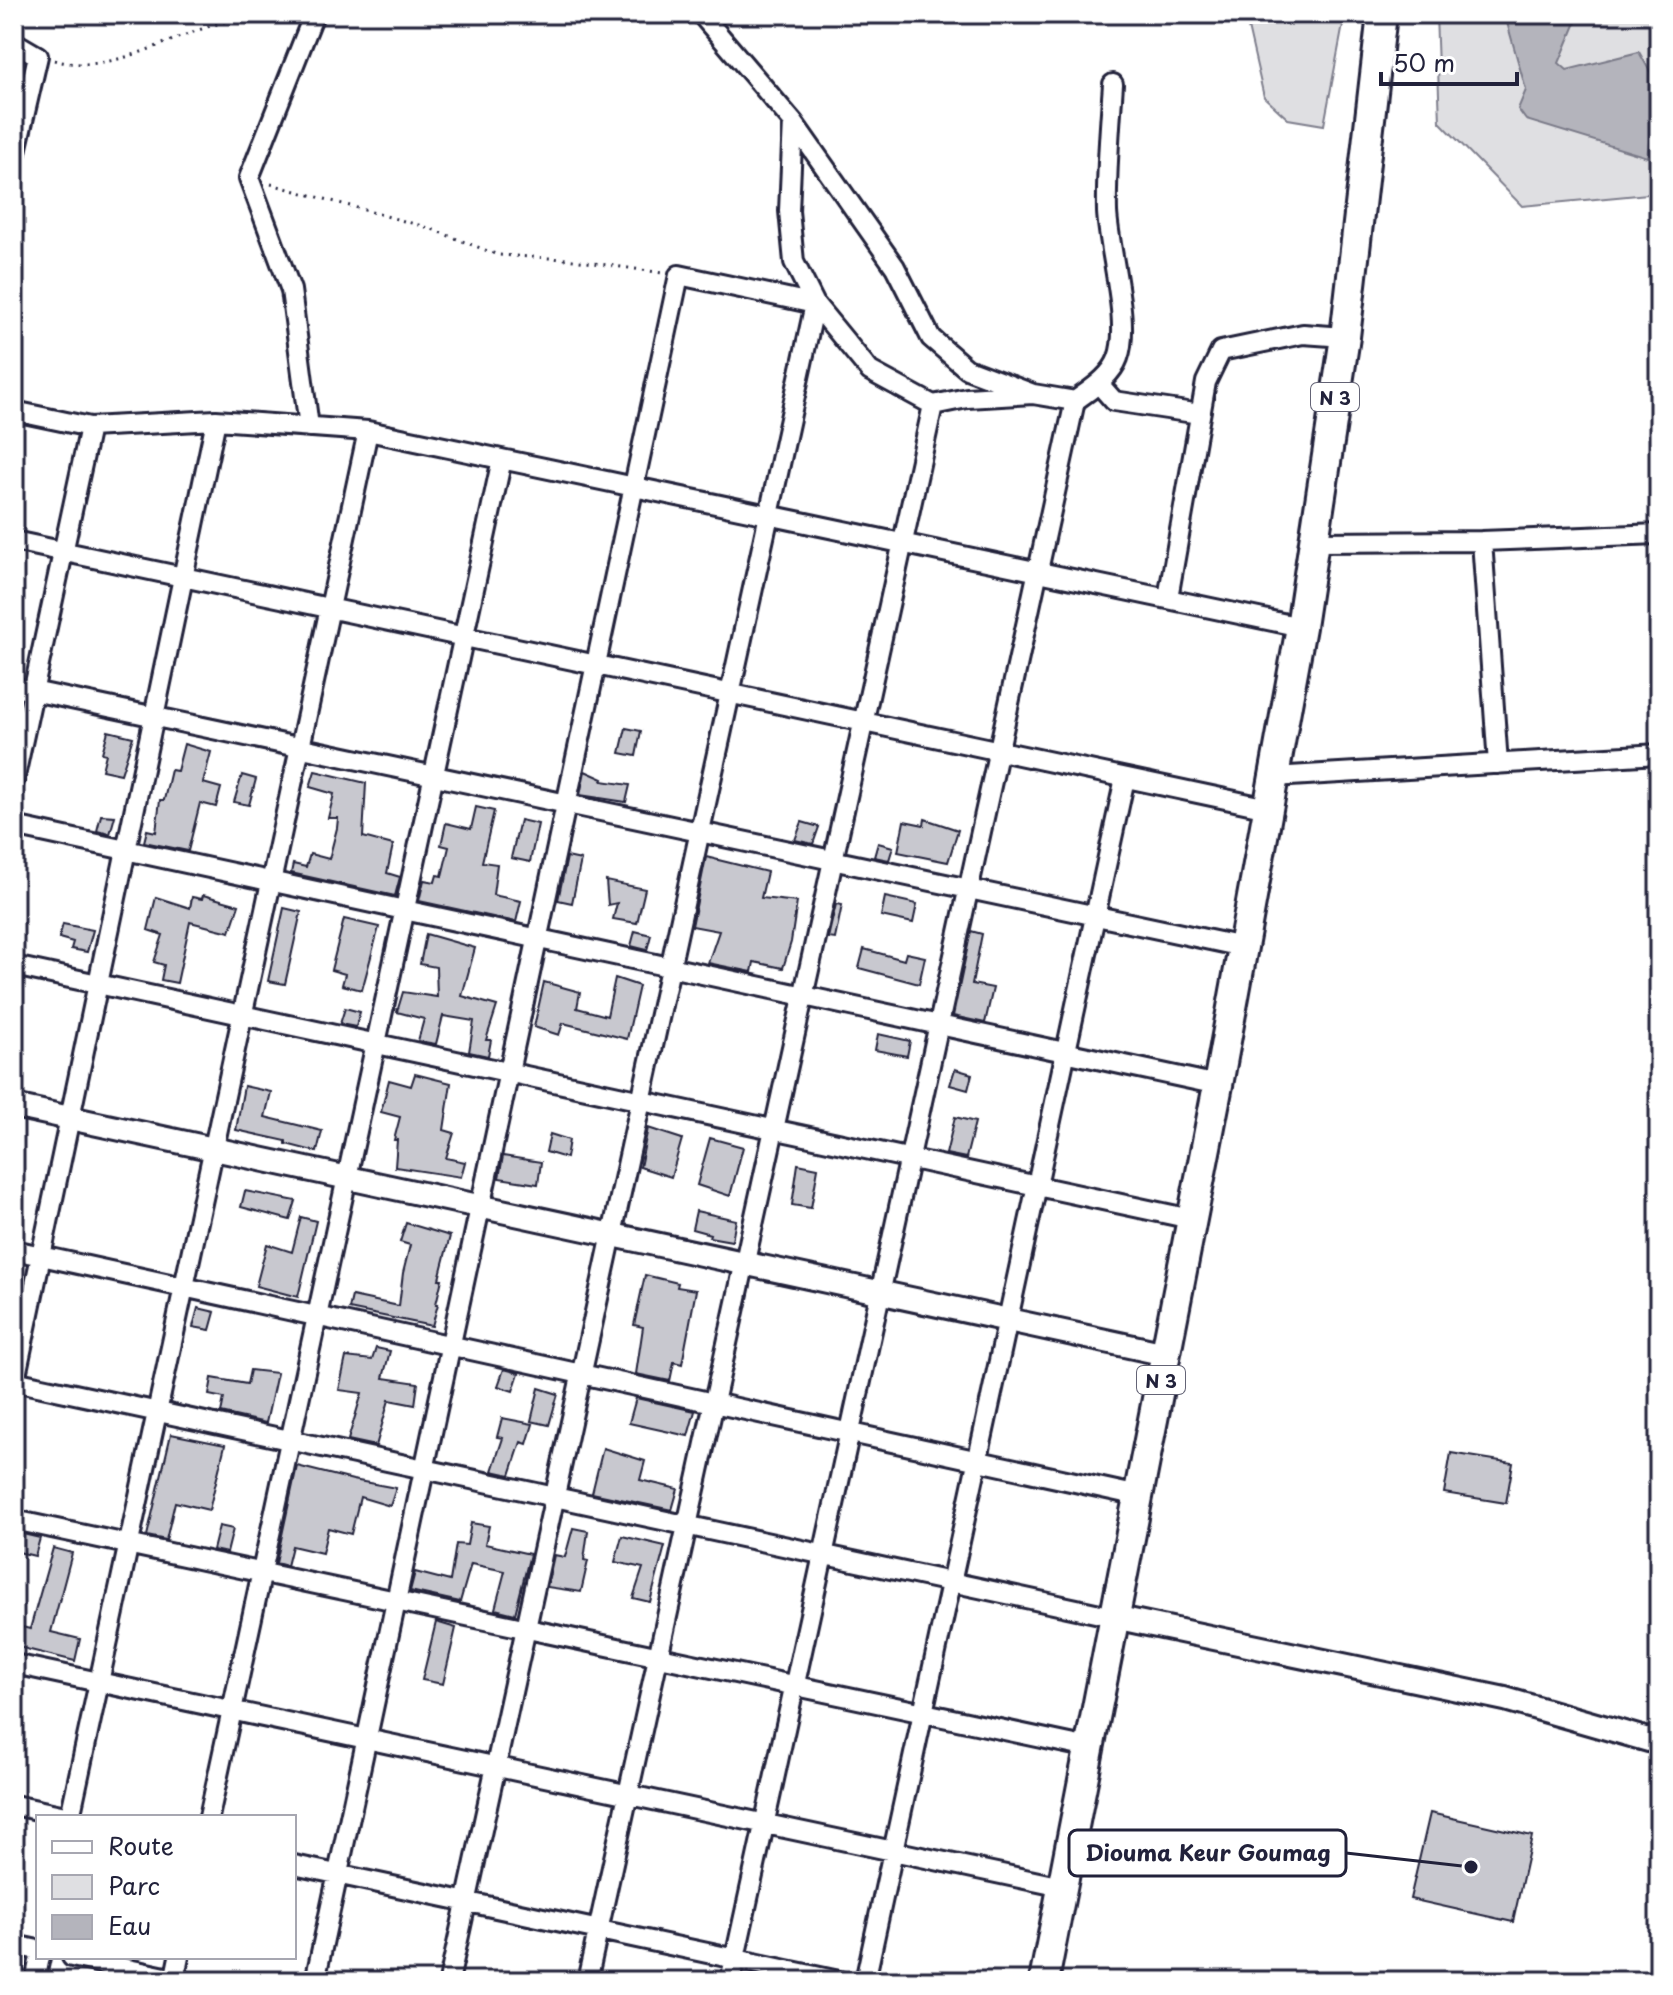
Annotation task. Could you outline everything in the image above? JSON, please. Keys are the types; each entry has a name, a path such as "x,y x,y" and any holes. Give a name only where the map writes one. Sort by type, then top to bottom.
{"main road":[{"name":"N 3","path":"1044,1981 1218,1085 1301,627 1345,337 1382,14"}],"street":[{"path":"309,427 291,290 249,178 314,14"},
{"path":"701,14 793,122 895,267 931,338 967,369 1033,394 1075,401"},
{"path":"14,42 38,56 18,125 14,160"},
{"path":"730,1981 1075,401 1099,384 1117,360 1122,335 1107,214 1113,84"},
{"path":"793,122 789,211 794,262 815,304 870,371 933,405 967,398 1033,394"},
{"path":"315,1981 679,275 815,304"},
{"path":"449,1981 815,304"},
{"path":"1168,598 1206,382 1221,351 1303,334 1345,337"},
{"path":"1099,384 1114,401 1200,414"},
{"path":"587,1981 933,405"},
{"path":"14,411 90,427 216,420 368,431 1301,627"},
{"path":"216,420 14,1382 1505,1699 1659,1743"},
{"path":"14,781 90,427"},
{"path":"70,1815 368,431"},
{"path":"209,1815 502,459"},
{"path":"1313,542 1482,541 1659,534"},
{"path":"14,541 1268,808"},
{"path":"1482,541 1498,764"},
{"path":"14,687 1243,947"},
{"path":"1273,777 1659,754"},
{"path":"865,1981 1125,778"},
{"path":"14,826 1218,1085"},
{"path":"14,966 1191,1219"},
{"path":"14,1106 1166,1354"},
{"path":"14,1250 1139,1496"},
{"path":"14,1520 1089,1748"},
{"path":"14,1664 1062,1887"},
{"path":"14,1805 61,1815"},
{"path":"296,1865 839,1981"},
{"path":"14,1945 36,1950"},
{"path":"35,1981 40,1959"},
{"path":"81,1959 178,1980 179,1959"}],"path":[{"path":"38,56 82,64 108,60 147,51 217,24 260,14"},
{"path":"249,178 429,228 498,255 566,259 679,275"}],"green space":[{"path":"1245,14 1345,14 1324,125 1288,119 1264,97"},
{"path":"1436,14 1659,14 1659,187 1648,194 1522,206 1440,122"}],"water":[{"path":"1491,14 1562,14 1577,20 1559,63 1567,70 1639,52 1657,84 1647,157 1526,120 1518,109 1526,90 1506,19"}],"building":[{"path":"626,728 641,731 636,756 620,753"},
{"path":"108,731 133,737 121,774 102,770 106,754 102,753"},
{"path":"184,744 211,752 203,783 221,788 216,807 200,803 188,851 144,842 147,830 156,832 160,800 164,800 171,770 177,771"},
{"path":"315,771 366,783 363,837 393,845 387,873 400,877 395,896 291,873 293,864 306,867 310,854 329,859 337,828 338,818 328,818 334,794 310,787"},
{"path":"585,771 602,781 630,785 626,802 580,795"},
{"path":"242,775 256,779 249,805 234,802"},
{"path":"476,807 494,811 482,862 497,864 493,895 521,901 516,922 419,901 424,880 435,882 437,875 442,876 449,847 441,845 446,823 471,829"},
{"path":"101,815 115,816 110,834 97,831"},
{"path":"925,819 958,830 948,862 898,852 904,821 924,825"},
{"path":"520,820 538,824 530,862 511,858"},
{"path":"802,822 819,827 813,844 795,840"},
{"path":"878,843 893,847 889,860 874,857"},
{"path":"567,857 581,860 572,903 558,900"},
{"path":"706,857 767,872 761,898 797,902 791,942 783,968 754,962 752,972 708,963 719,931 692,926"},
{"path":"606,881 645,889 637,923 613,919 617,903 608,905"},
{"path":"203,895 239,905 230,932 190,922 177,983 161,980 164,965 154,962 163,935 148,930 156,897 190,908 192,897 202,899"},
{"path":"885,897 917,904 913,923 881,916"},
{"path":"836,904 842,905 835,939 828,938"},
{"path":"284,908 301,912 285,984 268,981"},
{"path":"344,919 379,927 362,990 342,985 345,974 331,970"},
{"path":"63,924 93,930 87,952 71,949 73,942 59,938"},
{"path":"635,931 651,935 647,950 631,946"},
{"path":"971,931 982,934 972,984 993,988 985,1023 953,1016"},
{"path":"426,934 475,948 462,996 497,1006 486,1040 491,1040 488,1056 469,1052 474,1021 443,1016 436,1044 418,1041 424,1019 397,1012 403,992 437,997 436,967 420,964"},
{"path":"864,949 904,960 906,953 925,957 919,984 859,968"},
{"path":"615,978 639,986 627,1039 563,1023 559,1035 534,1027 544,982 580,992 577,1008 607,1016"},
{"path":"345,1008 360,1012 356,1027 340,1024"},
{"path":"878,1034 910,1041 907,1056 875,1050"},
{"path":"955,1069 972,1074 968,1090 950,1085"},
{"path":"415,1074 451,1083 444,1130 454,1133 446,1158 465,1162 461,1177 395,1167 397,1140 394,1140 400,1117 381,1112 389,1080 411,1086"},
{"path":"244,1086 271,1092 265,1117 322,1131 317,1152 286,1144 286,1141 236,1130"},
{"path":"955,1117 975,1122 966,1158 946,1154"},
{"path":"648,1128 682,1139 671,1177 640,1167"},
{"path":"550,1134 569,1140 566,1158 546,1152"},
{"path":"710,1138 743,1147 730,1196 697,1185"},
{"path":"503,1156 541,1162 538,1184 499,1178"},
{"path":"798,1164 818,1168 811,1208 792,1205"},
{"path":"245,1191 296,1201 290,1220 241,1207"},
{"path":"696,1211 736,1220 732,1241 709,1237 710,1234 692,1229"},
{"path":"301,1217 316,1221 298,1297 256,1286 267,1244 292,1252"},
{"path":"406,1223 450,1236 432,1326 349,1309 352,1296 399,1306 410,1245 400,1242"},
{"path":"645,1275 678,1283 677,1287 696,1290 682,1364 674,1362 670,1381 636,1374 643,1327 634,1325"},
{"path":"198,1308 215,1312 210,1330 193,1327"},
{"path":"376,1348 390,1351 383,1378 418,1383 415,1405 389,1400 376,1446 348,1440 362,1393 339,1390 346,1357 372,1360"},
{"path":"504,1369 519,1373 513,1391 498,1386"},
{"path":"250,1370 277,1373 266,1423 221,1413 224,1398 209,1395 212,1378 247,1384"},
{"path":"539,1388 558,1394 549,1425 531,1421"},
{"path":"636,1398 695,1411 688,1436 629,1423"},
{"path":"502,1418 533,1424 527,1444 521,1442 510,1475 492,1471 503,1438 497,1437"},
{"path":"171,1434 225,1445 209,1510 175,1502 166,1540 147,1536"},
{"path":"603,1448 645,1461 640,1480 678,1489 672,1510 592,1493"},
{"path":"1451,1453 1513,1463 1506,1503 1444,1493"},
{"path":"297,1466 396,1488 390,1506 360,1497 351,1534 328,1528 322,1553 292,1546 287,1566 276,1563"},
{"path":"471,1523 489,1526 485,1544 530,1554 515,1614 495,1609 505,1571 471,1564 460,1602 410,1591 415,1572 450,1581 456,1544 467,1545"},
{"path":"219,1526 233,1529 227,1553 213,1550"},
{"path":"573,1528 588,1531 584,1560 588,1561 581,1592 547,1587 554,1555 565,1557"},
{"path":"14,1532 40,1538 35,1556 14,1551"},
{"path":"622,1536 665,1546 650,1602 633,1598 643,1568 615,1562"},
{"path":"53,1548 72,1553 51,1632 80,1639 75,1661 14,1646 14,1625 30,1629"},
{"path":"436,1622 456,1628 443,1684 422,1680"},
{"path":"1430,1813 1532,1836 1513,1922 1410,1899"}],"place":[{"name":"Diouma Keur Goumag","path":"1471,1867"}]}
